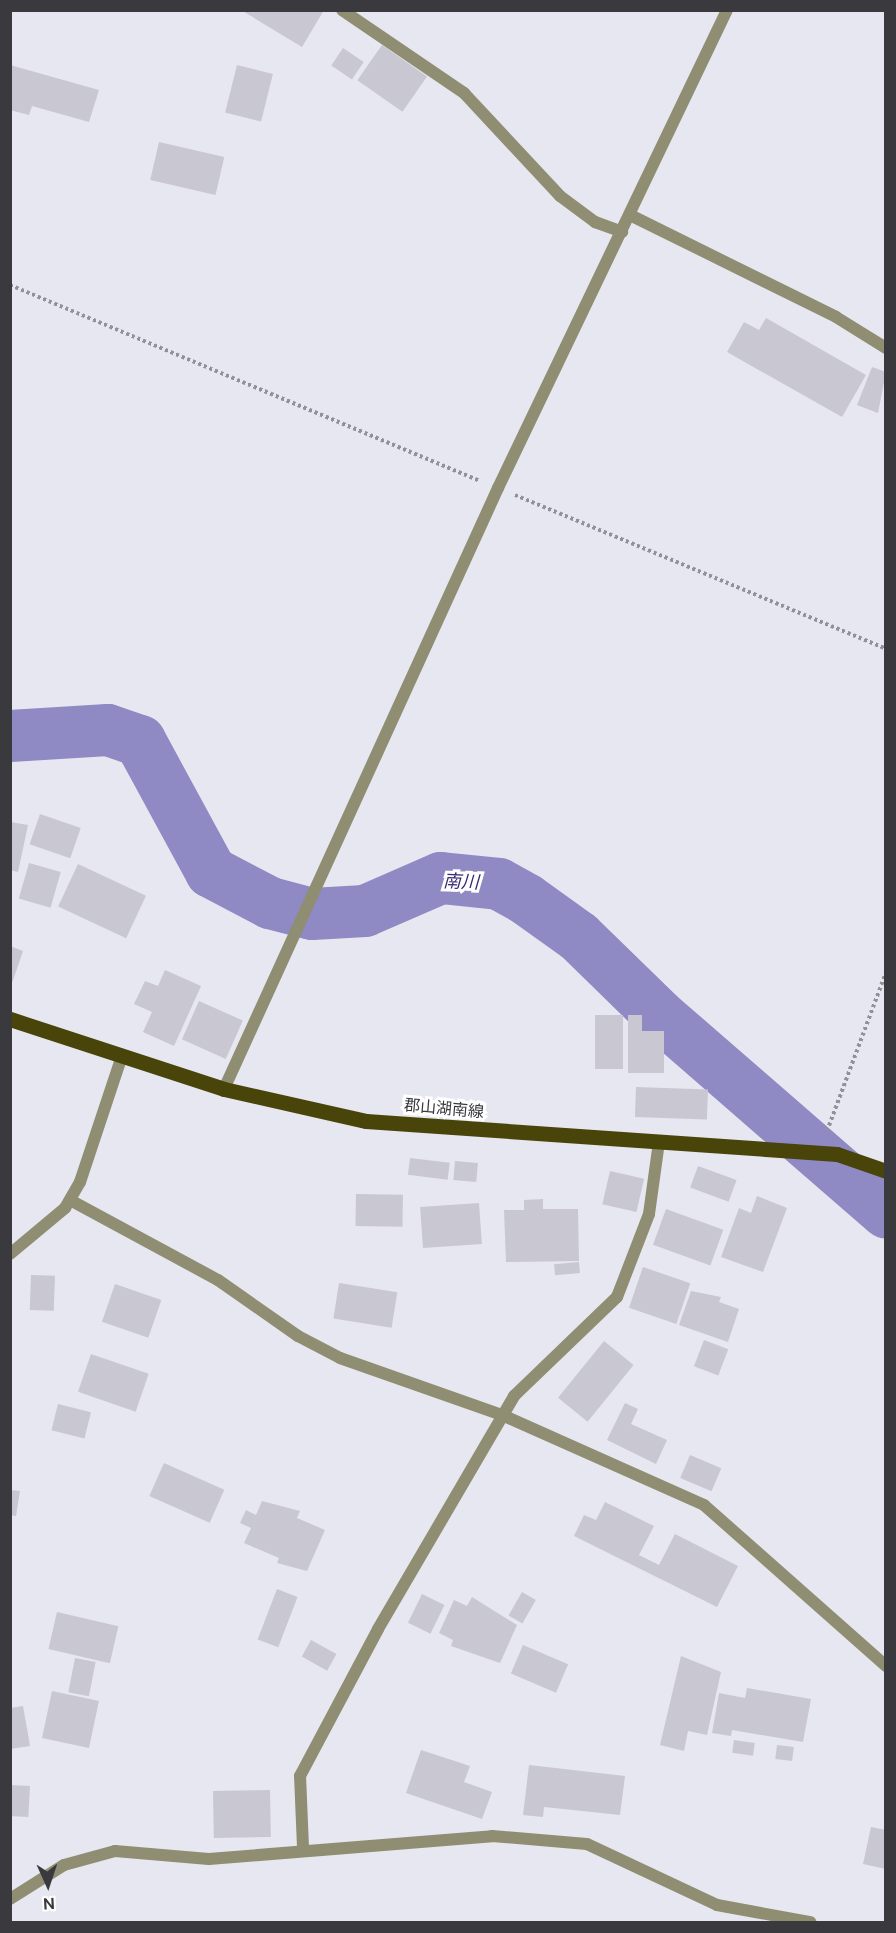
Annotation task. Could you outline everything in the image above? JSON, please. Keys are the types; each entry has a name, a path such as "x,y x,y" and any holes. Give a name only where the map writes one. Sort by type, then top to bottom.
{"main road":[{"name":"郡山湖南線","path":"10,1019 224,1089 366,1121 822,1152 885,1171"}],"street":[{"path":"342,10 464,93 560,196 595,222 622,232"},
{"path":"224,1089 498,488 727,10"},
{"path":"630,215 836,317 885,348"},
{"path":"10,1254 51,1225 70,1200 122,1056"},
{"path":"303,1847 300,1776 502,1414 524,1383 617,1297 649,1214 659,1142"},
{"path":"70,1200 218,1280 298,1336 340,1358 502,1414 704,1506 885,1666"},
{"path":"10,1899 64,1865 115,1851 209,1859 303,1847 492,1836 564,1840 602,1850 717,1905 810,1923"}],"path":[{"path":"10,285 885,649"},
{"path":"822,1152 885,972"}],"building":[{"path":"241,10 324,10 302,47"},
{"path":"382,45 427,77 402,112 357,80"},
{"path":"343,48 364,62 352,79 331,65"},
{"path":"10,65 99,90 89,122 32,106 29,115 10,110"},
{"path":"237,65 273,74 261,121 225,113"},
{"path":"159,142 224,157 216,195 150,180"},
{"path":"766,318 866,375 842,417 727,352 744,322 759,330"},
{"path":"872,367 886,372 878,413 857,405"},
{"path":"40,814 81,828 70,858 30,844"},
{"path":"10,822 28,825 18,872 10,870"},
{"path":"29,863 61,872 51,908 19,899"},
{"path":"78,864 146,896 126,938 58,907"},
{"path":"10,946 23,951 11,986 10,986"},
{"path":"165,970 201,986 174,1046 143,1032 152,1012 134,1004 145,981 158,986"},
{"path":"199,1001 243,1021 226,1059 182,1039"},
{"path":"595,1015 623,1015 623,1069 595,1069"},
{"path":"628,1015 642,1015 642,1031 664,1031 664,1073 628,1073"},
{"path":"636,1087 708,1090 707,1119 635,1117"},
{"path":"410,1158 450,1163 448,1180 408,1175"},
{"path":"455,1161 478,1163 476,1182 453,1180"},
{"path":"698,1166 737,1180 729,1202 690,1188"},
{"path":"610,1171 644,1179 636,1212 602,1204"},
{"path":"356,1194 403,1195 402,1227 355,1226"},
{"path":"757,1196 787,1208 763,1272 721,1257 739,1208 751,1213"},
{"path":"543,1199 543,1209 578,1209 579,1261 506,1262 504,1210 524,1210 524,1200"},
{"path":"479,1203 482,1244 423,1248 420,1207"},
{"path":"666,1209 723,1230 710,1266 653,1245"},
{"path":"579,1262 580,1273 555,1275 554,1264"},
{"path":"643,1267 690,1283 676,1324 629,1308"},
{"path":"31,1275 55,1276 54,1311 30,1310"},
{"path":"339,1283 397,1292 392,1328 333,1319"},
{"path":"115,1284 161,1300 148,1338 102,1322"},
{"path":"691,1291 721,1297 719,1302 739,1309 728,1342 679,1325"},
{"path":"704,1340 728,1349 718,1375 694,1366"},
{"path":"604,1341 634,1365 588,1422 558,1398"},
{"path":"91,1354 149,1374 136,1412 78,1392"},
{"path":"625,1403 638,1409 631,1424 667,1440 656,1464 607,1440"},
{"path":"58,1404 91,1412 84,1438 51,1430"},
{"path":"690,1455 721,1468 712,1491 680,1478"},
{"path":"164,1463 224,1490 210,1523 149,1496"},
{"path":"10,1490 20,1491 16,1516 10,1515"},
{"path":"262,1501 300,1511 297,1518 325,1530 307,1571 277,1563 279,1558 244,1543 251,1528 240,1523 246,1510 256,1515"},
{"path":"605,1502 654,1526 639,1555 659,1565 675,1534 738,1566 717,1607 574,1536 584,1515 596,1520"},
{"path":"277,1589 298,1597 278,1647 258,1639"},
{"path":"522,1592 536,1600 522,1623 508,1615"},
{"path":"422,1594 444,1605 430,1634 408,1623"},
{"path":"472,1597 517,1625 500,1663 451,1646 453,1640 439,1633 454,1600 467,1606"},
{"path":"57,1612 118,1626 110,1663 48,1649"},
{"path":"311,1640 336,1654 327,1671 302,1657"},
{"path":"523,1645 568,1664 556,1693 511,1674"},
{"path":"681,1656 721,1672 707,1735 688,1731 684,1751 660,1745"},
{"path":"75,1658 96,1662 89,1696 68,1692"},
{"path":"747,1688 811,1699 803,1742 732,1730 731,1736 712,1733 719,1693 745,1698"},
{"path":"52,1691 99,1701 89,1748 42,1738"},
{"path":"23,1706 30,1746 10,1749 10,1708"},
{"path":"734,1740 755,1743 753,1756 732,1753"},
{"path":"777,1745 794,1747 792,1761 775,1759"},
{"path":"421,1750 470,1766 464,1782 492,1792 482,1819 406,1793"},
{"path":"529,1765 625,1776 620,1815 544,1807 543,1817 523,1815"},
{"path":"10,1785 30,1786 28,1817 10,1816"},
{"path":"270,1790 271,1837 214,1838 213,1791"},
{"path":"871,1827 886,1830 886,1869 863,1864"}],"waterway":[{"name":"南川","path":"10,736 108,730 140,741 211,872 270,903 312,914 365,911 441,878 499,884 526,899 579,937 659,1015 886,1212"}]}
